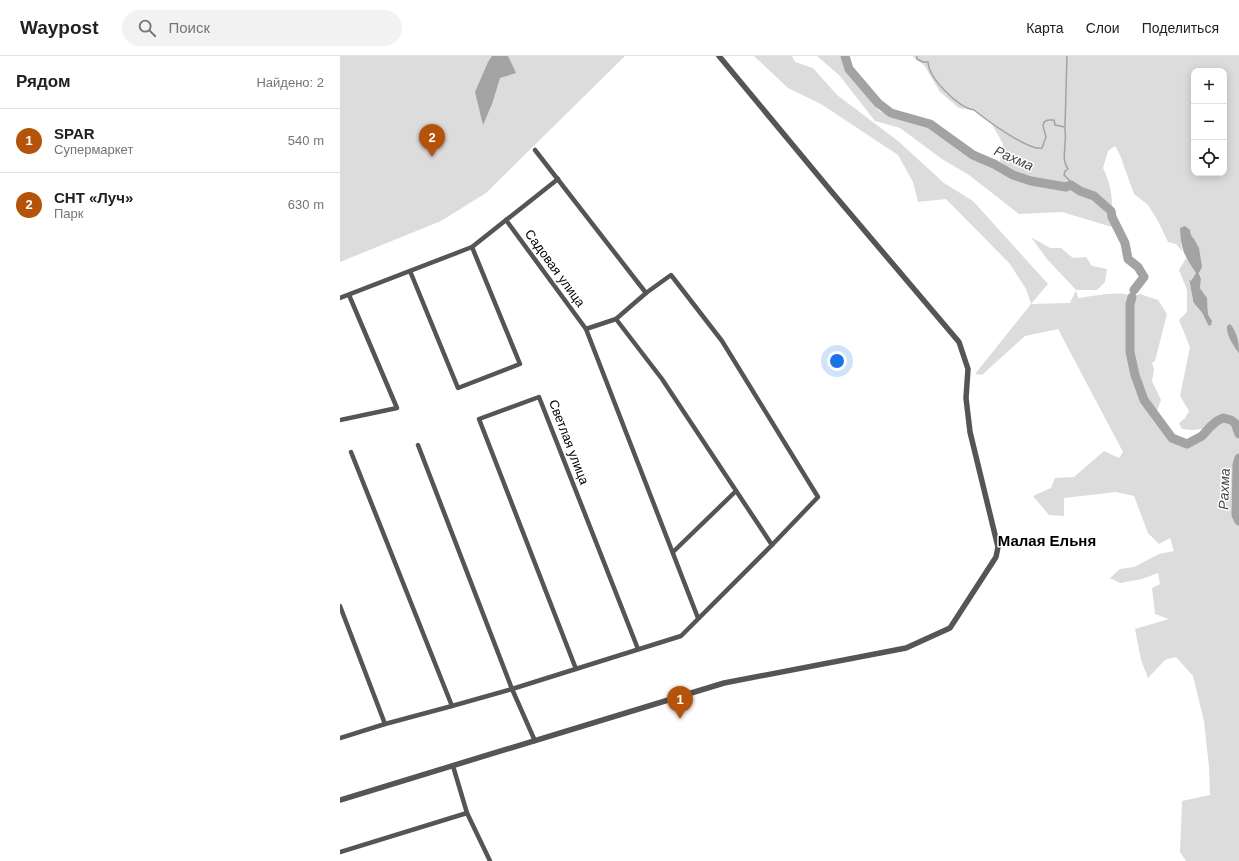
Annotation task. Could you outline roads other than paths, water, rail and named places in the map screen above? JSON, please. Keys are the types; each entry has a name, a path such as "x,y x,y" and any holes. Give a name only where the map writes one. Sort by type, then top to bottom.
{"street":[{"path":"340,800 733,681 906,648 950,628 996,557 998,546 970,432 966,398 968,368 959,342 719,56"},
{"path":"535,150 646,293"},
{"path":"340,298 472,247 558,179"},
{"name":"Садовая улица","path":"506,220 586,329"},
{"path":"410,271 458,388 520,364 472,247"},
{"path":"340,738 512,689 681,636 818,497 722,341 671,275 646,293 616,319 586,329 698,618"},
{"path":"340,420 397,408 349,295"},
{"path":"616,319 662,379 772,545"},
{"name":"Светлая улица","path":"576,669 479,419 539,396 638,649"},
{"path":"418,445 512,689 535,741"},
{"path":"351,452 452,706"},
{"path":"672,552 736,491"},
{"path":"340,606 385,724"},
{"path":"453,766 467,813 490,861"},
{"path":"340,852 467,813"}],"waterway":[{"name":"Рахма","path":"845,56 849,69 878,103 891,113 930,124 973,155 994,164 1013,175 1031,181 1066,187 1071,185 1080,191 1094,196 1111,211 1112,217 1125,243 1128,259 1138,267 1144,277 1134,290"},
{"path":"917,56 917,59 923,62 928,62 933,76 939,84 960,104 974,110 1008,134 1028,145 1036,148 1042,148 1046,137 1043,126 1044,122 1048,120 1054,120 1055,125 1065,127 1064,159 1068,169 1065,171 1064,175 1071,182 1071,185"},
{"path":"1065,126 1067,56"},
{"name":"Рахма","path":"1132,297 1130,304 1130,352 1135,375 1144,400 1172,438 1187,444 1202,436 1210,427 1223,418 1231,420 1235,423 1239,434"},
{"name":"Рахма","path":"1239,458 1237,465 1236,515 1239,521"}],"place":[{"name":"СНТ «Луч»","path":"432,157"},
{"name":"SPAR","path":"680,719"}],"district":[{"name":"Малая Ельня","path":"1047,540"}]}
